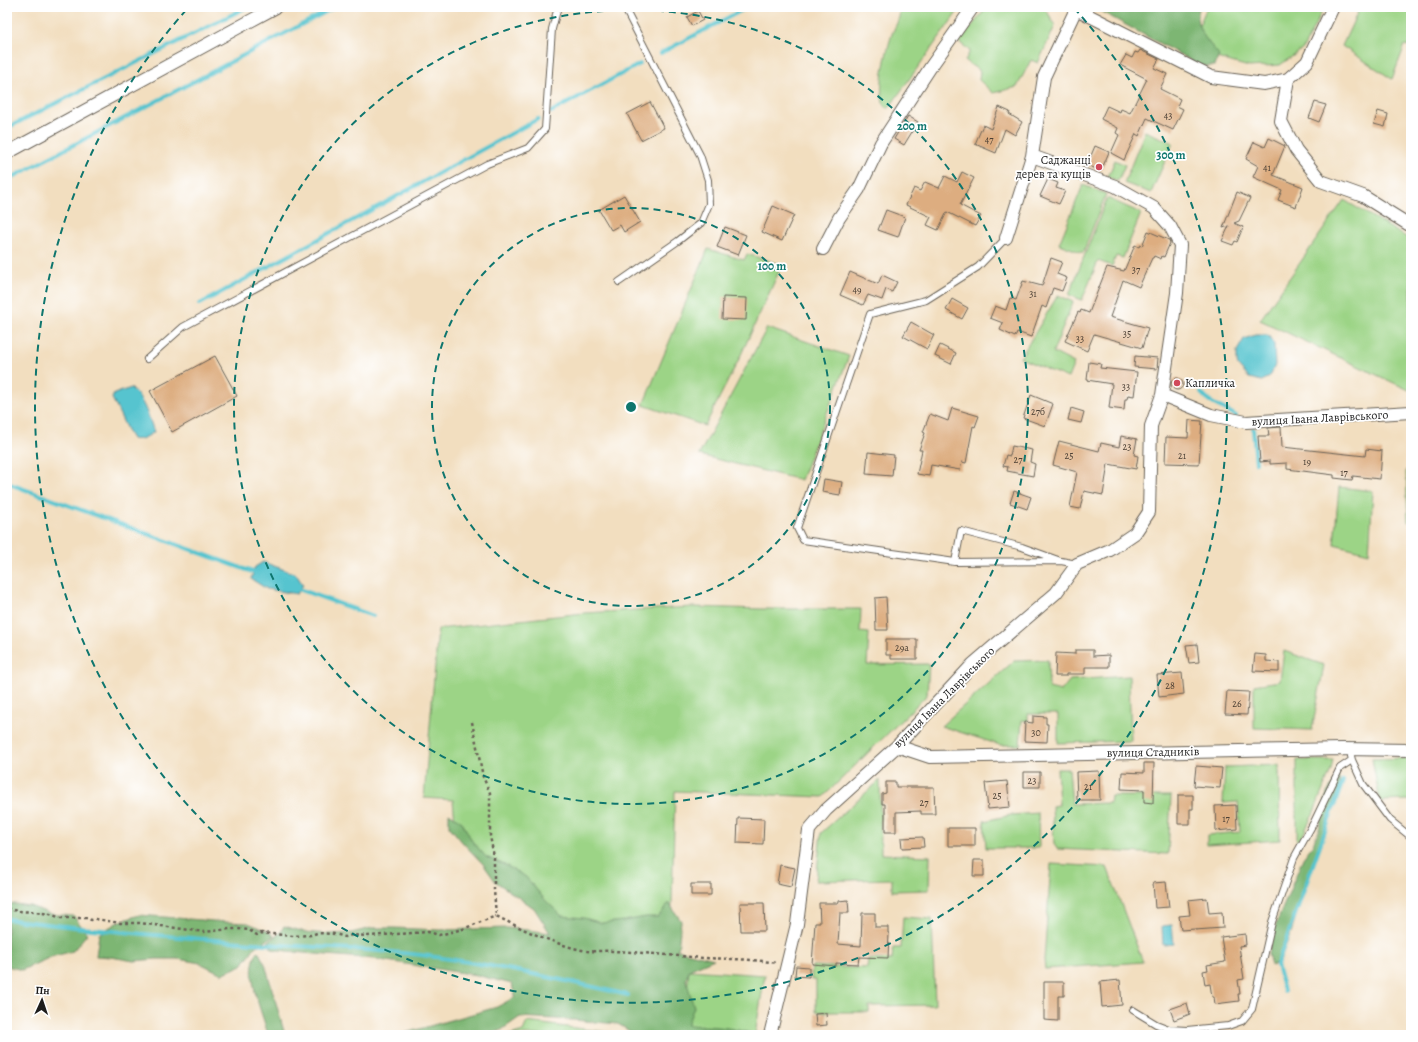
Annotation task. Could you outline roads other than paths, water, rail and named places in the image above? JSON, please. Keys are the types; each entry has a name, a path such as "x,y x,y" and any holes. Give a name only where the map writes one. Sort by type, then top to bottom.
{"street":[{"path":"7,153 276,7"},
{"path":"823,250 839,218 859,189 881,143 930,68 974,7"},
{"path":"1006,238 1032,156 1044,77 1076,8 1212,77 1264,84 1288,79 1307,62 1334,7"},
{"path":"1288,79 1281,121 1296,150 1321,181 1363,196 1411,226"},
{"path":"1032,156 1115,186 1154,208 1170,226 1180,245 1177,293 1162,395 1151,426 1149,512 1135,533 1110,550 1077,564"},
{"name":"вулиця Івана Лаврівського","path":"1162,395 1211,415 1246,422 1411,412"},
{"name":"вулиця Івана Лаврівського","path":"770,1035 797,924 809,830 826,810 897,746 973,664 1056,593 1077,564"},
{"name":"вулиця Стадників","path":"897,746 930,757 1351,754 1411,750"}],"lane":[{"path":"147,359 183,327 487,164 528,148 545,129 552,29 558,7"},
{"path":"619,282 678,241 701,222 709,204 708,180 700,155 624,7"},
{"path":"1006,238 978,267 926,300 870,314 797,528 803,540 955,562 1061,561"},
{"path":"955,562 961,531 1022,546 1061,561 1077,564"},
{"path":"1351,754 1363,784 1390,820 1411,837"},
{"path":"1133,1010 1156,1024 1169,1029 1187,1030 1228,1026 1242,1021 1252,1008 1272,922 1294,858 1314,822 1340,768 1351,754"}],"water":[{"path":"1255,335 1268,335 1274,344 1275,365 1271,375 1262,381 1249,378 1238,366 1237,362 1237,351 1244,339"},
{"path":"131,388 142,402 154,432 141,439 132,439 112,398 114,394"},
{"path":"263,562 296,574 303,585 297,594 267,589 251,579 255,567"},
{"path":"1172,925 1174,944 1163,945 1162,926"}],"waterway":[{"path":"7,128 247,7"},
{"path":"7,180 335,7"},
{"path":"661,53 748,7"},
{"path":"551,112 640,64"},
{"path":"200,304 538,119"},
{"path":"1201,393 1205,398 1214,404 1236,416"},
{"path":"1253,429 1256,463"},
{"path":"7,483 258,574"},
{"path":"296,588 373,616"},
{"path":"1284,991 1277,965 1343,781"},
{"path":"7,919 177,937 421,955 525,972 628,995"}],"place":[{"name":"Саджанці дерев та кущів","path":"1099,167"},
{"name":"Капличка","path":"1177,383"}]}
